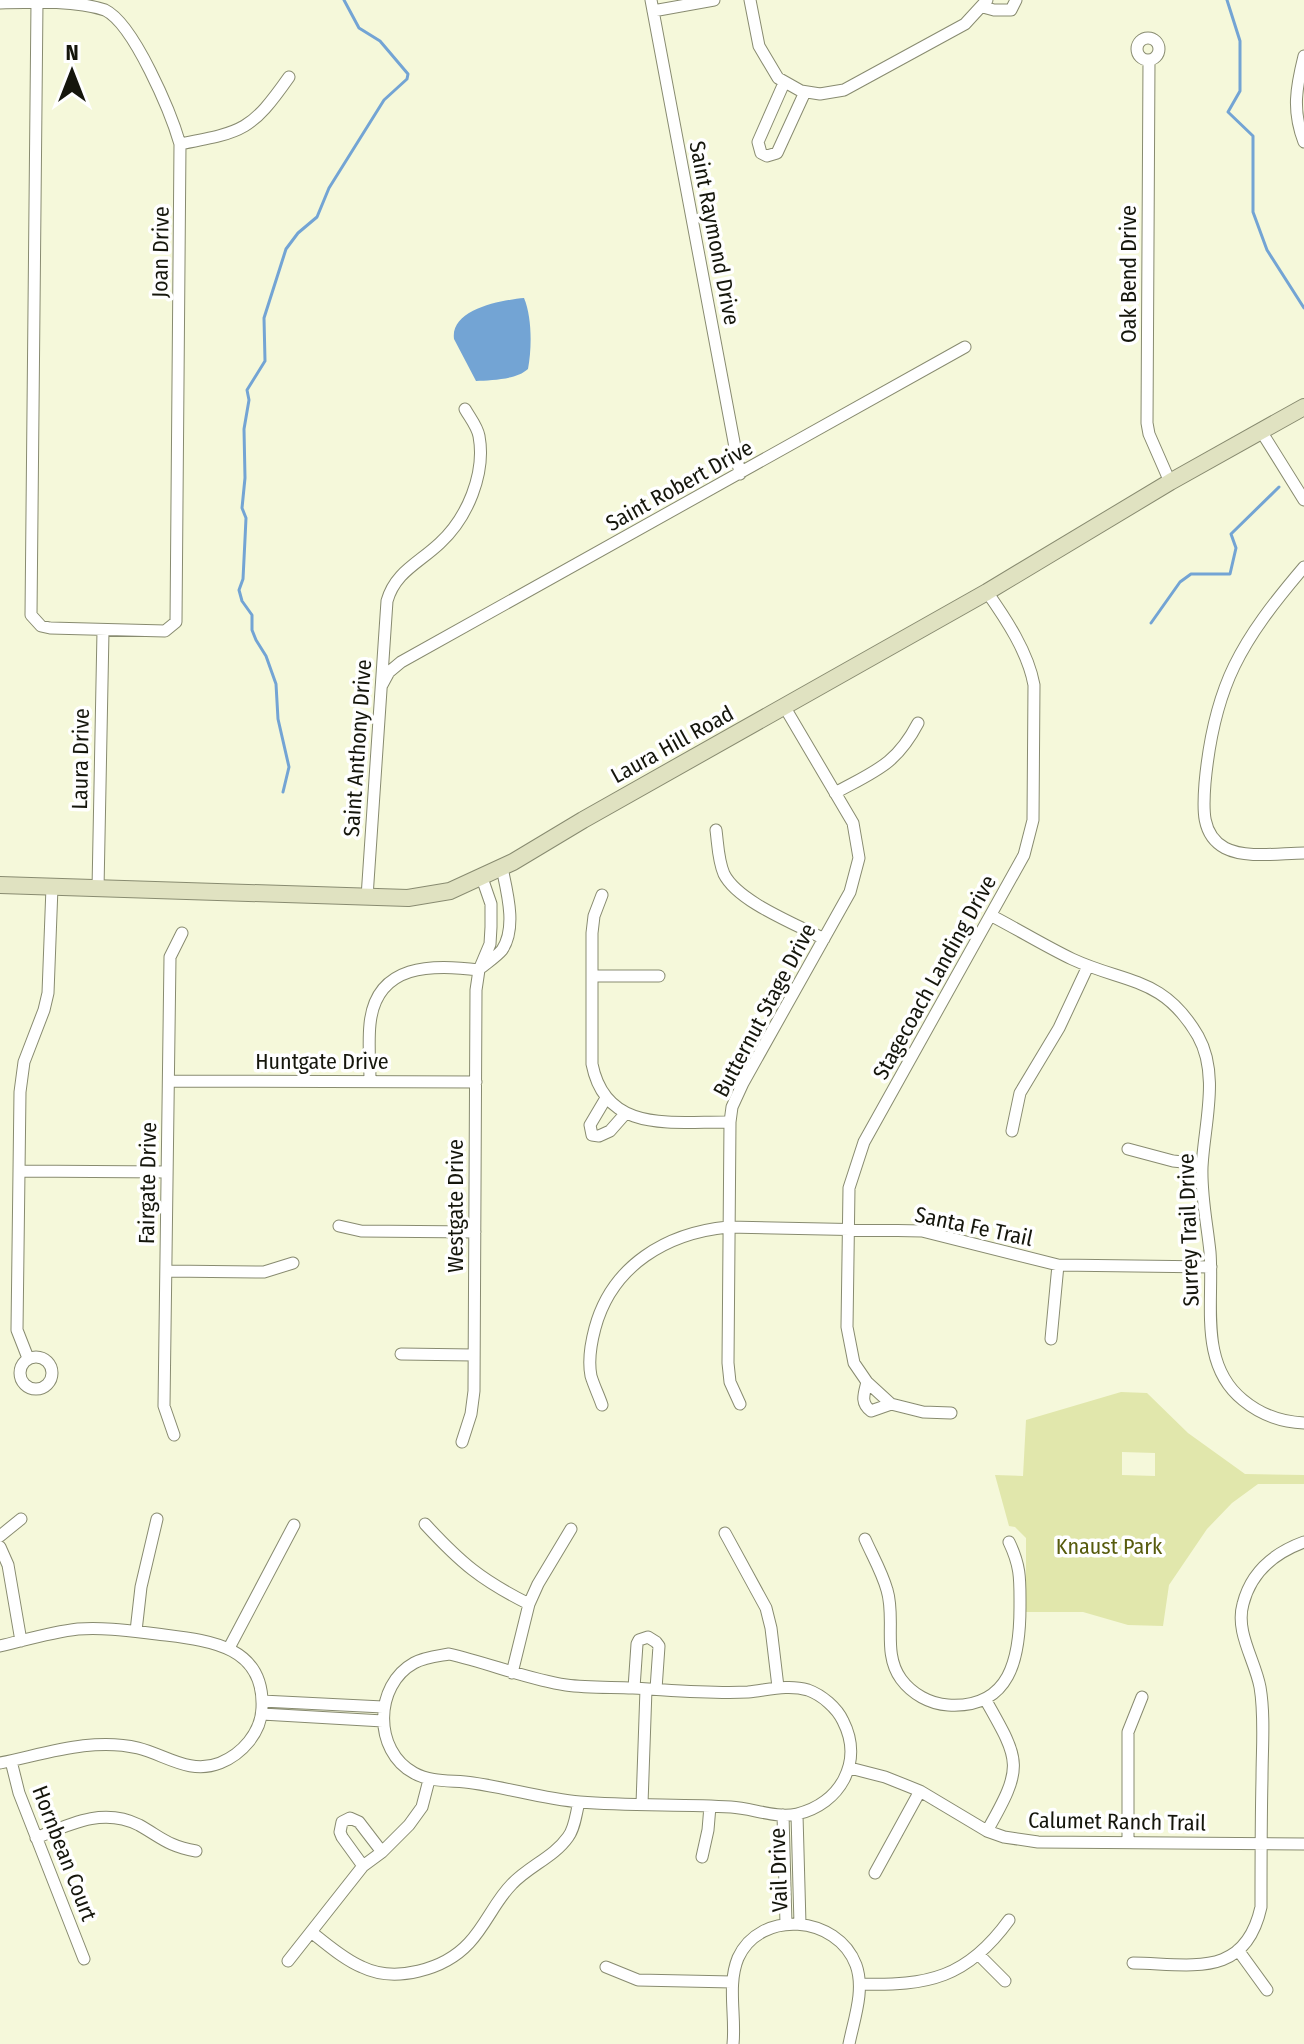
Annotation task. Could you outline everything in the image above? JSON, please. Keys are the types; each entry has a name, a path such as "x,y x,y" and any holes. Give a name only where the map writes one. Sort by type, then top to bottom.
{"main road":[{"name":"Laura Hill Road","path":"0,885 408,898 450,891 502,868 987,592 1170,482 1304,407"}],"street":[{"path":"652,5 714,0"},
{"path":"750,0 759,46 767,63 784,83 805,92 820,94 844,90 965,24 985,3 994,10 1011,10 1016,0"},
{"path":"37,1 31,615 41,626 103,631"},
{"name":"Joan Drive","path":"0,3 83,3 104,9 115,17 159,87 180,144 176,622 165,631 103,631"},
{"name":"Saint Raymond Drive","path":"652,5 740,474"},
{"path":"1304,56 1294,98 1296,121 1304,142"},
{"name":"Oak Bend Drive","path":"1149,61 1147,423 1170,482"},
{"path":"180,144 225,136 247,126 272,101 289,77"},
{"path":"784,83 758,142 761,153 767,156 777,153 805,92"},
{"name":"Saint Robert Drive","path":"382,685 389,672 411,656 965,347"},
{"name":"Saint Anthony Drive","path":"367,897 387,601 397,579 450,533 471,498 479,467 479,439 465,409"},
{"path":"1261,431 1304,500"},
{"path":"1304,567 1264,614 1242,648 1222,689 1208,744 1204,796 1204,819 1212,839 1228,850 1304,853"},
{"name":"Stagecoach Landing Drive","path":"951,1413 923,1412 891,1404 867,1382 854,1363 848,1344 849,1188 864,1142 1024,855 1033,820 1035,699 1031,672 1021,648 987,592"},
{"name":"Laura Drive","path":"98,889 103,631"},
{"path":"385,635 394,653 402,657 411,656"},
{"name":"Butternut Stage Drive","path":"740,1404 730,1382 728,1363 732,1107 850,892 859,858 853,823 784,706"},
{"path":"835,793 888,764 908,741 918,723"},
{"path":"716,830 720,862 726,877 736,889 824,939"},
{"path":"370,1081 370,1025 377,998 386,988 419,967 479,970 502,950 509,932 509,900 502,868"},
{"name":"Westgate Drive","path":"462,1442 473,1404 476,990 479,970 490,944 491,927 491,904 482,878"},
{"path":"28,1358 17,1330 23,1069 48,993 52,887"},
{"path":"602,895 594,916 592,1064 595,1080 606,1098 625,1114 657,1121 730,1122"},
{"name":"Surrey Trail Drive","path":"992,916 1088,966 1140,982 1161,994 1176,1006 1200,1040 1209,1082 1202,1199 1211,1267 1213,1349 1227,1383 1254,1409 1272,1418 1304,1423"},
{"name":"Fairgate Drive","path":"174,1435 164,1406 170,957 182,933"},
{"path":"1012,1131 1020,1093 1059,1028 1088,966"},
{"path":"592,976 659,976"},
{"name":"Huntgate Drive","path":"169,1081 476,1082"},
{"path":"606,1098 590,1125 592,1135 599,1136 610,1131 625,1114"},
{"path":"1128,1149 1173,1161 1202,1164"},
{"path":"19,1171 167,1172"},
{"path":"339,1226 361,1231 475,1232"},
{"name":"Santa Fe Trail","path":"602,1405 591,1375 590,1357 599,1315 616,1284 627,1270 661,1245 702,1230 728,1227 922,1231 1058,1265 1211,1267"},
{"path":"167,1271 264,1272 293,1263"},
{"path":"1051,1339 1058,1265"},
{"path":"401,1354 473,1355"},
{"name":"Stagecoach Landing Drive","path":"867,1382 863,1401 865,1407 871,1411 891,1404"},
{"path":"0,1536 21,1519"},
{"path":"136,1631 141,1587 157,1519"},
{"path":"425,1524 464,1565 493,1586 529,1604"},
{"path":"229,1648 294,1525"},
{"path":"512,1673 529,1604 571,1529"},
{"path":"725,1533 766,1608 778,1687"},
{"path":"865,1539 887,1591 892,1626 891,1654 900,1677 918,1695 932,1702 962,1705 985,1699 1007,1678 1019,1651 1020,1570 1009,1542"},
{"path":"1133,1963 1213,1964 1238,1950 1256,1929 1261,1907 1260,1689 1241,1628 1242,1607 1248,1588 1261,1568 1283,1551 1304,1542"},
{"path":"0,1547 8,1565 21,1641"},
{"path":"0,1646 77,1629 136,1631 205,1640 241,1655 259,1683 262,1708 257,1729 248,1743 215,1765 184,1766 138,1748 104,1744 6,1762"},
{"path":"449,1654 567,1685 736,1692 778,1687 808,1690 830,1703 844,1722 850,1743 850,1768 836,1793 797,1815 734,1807 579,1802 472,1783 429,1780 411,1772 388,1748 383,1721 383,1707 403,1671 426,1658 449,1654"},
{"path":"642,1804 645,1689"},
{"path":"1128,1841 1128,1732 1142,1697"},
{"path":"985,1699 1008,1740 1014,1764 1009,1792 987,1831"},
{"path":"262,1708 383,1707"},
{"path":"262,1708 383,1721"},
{"name":"Hornbean Court","path":"6,1762 84,1959"},
{"name":"Calumet Ranch Trail","path":"850,1768 920,1791 987,1831 1004,1837 1038,1842 1304,1844"},
{"path":"288,1961 363,1866 409,1825 422,1807 429,1780"},
{"path":"875,1873 920,1791"},
{"path":"311,1932 349,1960 375,1972 405,1973 444,1961 467,1945 486,1923 509,1886 556,1850 570,1835 579,1802"},
{"path":"702,1857 710,1806"},
{"name":"Vail Drive","path":"783,1815 786,1924"},
{"name":"Vail Drive","path":"797,1815 800,1924"},
{"path":"36,1838 82,1819 104,1816 127,1819 174,1847 196,1851"},
{"path":"363,1866 340,1832 342,1822 355,1819 382,1852"},
{"path":"860,1984 903,1985 928,1981 953,1971 979,1955 1009,1920"},
{"path":"733,2044 732,1982 737,1960 750,1942 786,1924 829,1931 847,1947 860,1984 849,2044"},
{"path":"1238,1950 1267,1990"},
{"path":"979,1955 1005,1981"},
{"path":"606,1967 638,1980 732,1982"}],"green space":[{"name":"Knaust Park","path":"1121,1392 1147,1393 1188,1433 1245,1474 1304,1475 1304,1484 1258,1484 1232,1503 1207,1529 1169,1585 1163,1626 1128,1625 1083,1612 1026,1612 1026,1538 1015,1527 1009,1526 995,1475 1023,1476 1026,1420","holes":["1122,1452 1155,1453 1155,1476 1122,1475"]}],"water":[{"path":"524,298 529,314 528,369 510,377 476,381 454,339 460,320 479,308"}],"waterway":[{"path":"283,792 289,767 278,719 276,684 252,630 252,615 242,601 239,590 243,579 246,518 242,508 244,429 249,400 247,390 265,361 264,318 286,249 298,233 317,217 329,188 384,100 407,79 408,74 380,41 359,28 344,0"},
{"path":"1227,0 1240,41 1240,91 1228,112 1253,136 1253,212 1267,250 1304,308"},
{"path":"1151,623 1180,582 1191,574 1230,574 1236,548 1231,534 1279,487"}]}
